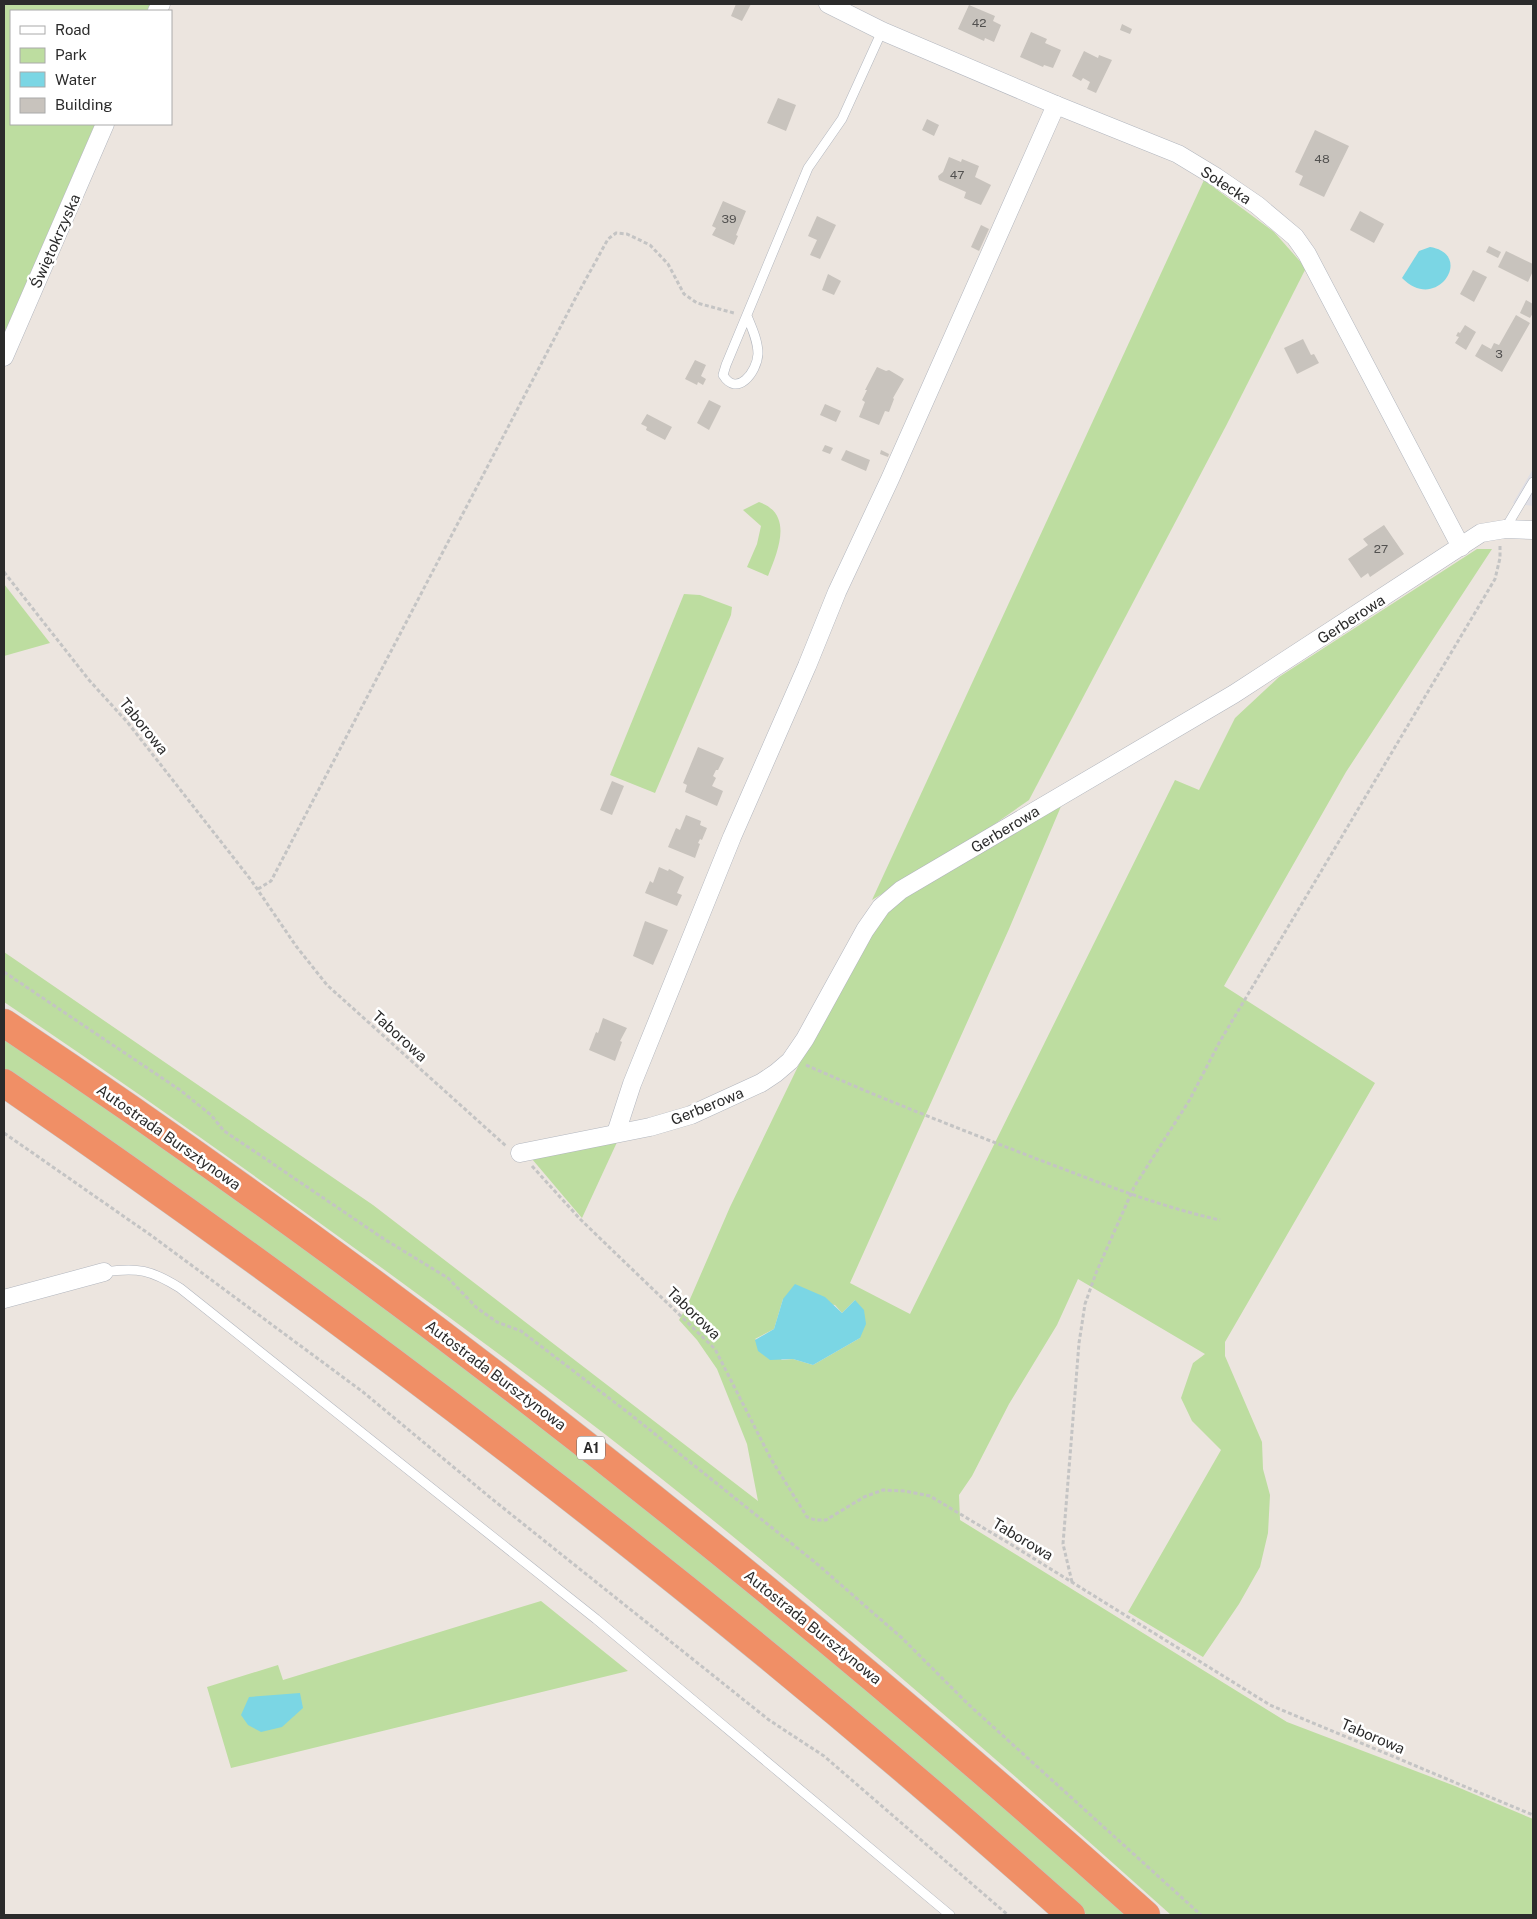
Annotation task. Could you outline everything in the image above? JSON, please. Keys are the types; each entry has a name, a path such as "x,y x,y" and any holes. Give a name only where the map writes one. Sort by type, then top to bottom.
{"highway":[{"name":"Autostrada Bursztynowa","path":"4,1023 320,1243 562,1425 890,1690 1046,1825 1146,1915"},
{"path":"4,1083 128,1168 285,1280 493,1436 658,1565 785,1669 947,1806 1071,1915"}],"street":[{"name":"Sołecka","path":"828,4 882,31 1056,106 1178,154 1257,205 1295,237 1311,262 1461,547"},
{"path":"616,1133 632,1084 736,829 837,592 890,479 1056,106"},
{"name":"Świętokrzyska","path":"4,357 105,125"},
{"name":"Gerberowa","path":"520,1153 650,1127 691,1115 761,1083 776,1073 792,1058 805,1039 866,930 881,907 902,890 1234,694 1482,533 1503,530 1533,530"},
{"path":"4,1299 104,1272"}],"lane":[{"path":"747,316 756,340 758,353 751,376 744,382 736,384 727,380 723,375 747,316 808,168 842,119 882,31"},
{"path":"1503,530 1533,482"},
{"path":"104,1272 137,1269 161,1276 180,1288 596,1619 950,1915"}],"path":[{"path":"257,889 271,880 608,239 616,233 627,234 650,245 668,264 684,294 697,303 747,316"},
{"path":"1072,1582 1063,1544 1079,1343 1085,1304 1096,1273 1131,1195 1189,1101 1220,1043 1495,579 1500,558 1503,530"},
{"name":"Taborowa","path":"4,572 89,680 128,723 257,889 296,946 327,985 504,1144 520,1153 580,1219 715,1348 771,1459 807,1517 815,1520 826,1520 864,1497 883,1490 905,1491 930,1496 1270,1705 1533,1815"},
{"path":"4,972 180,1090 211,1115 224,1131 384,1239 448,1278 477,1308 497,1322 521,1331 630,1414 816,1563 876,1615 968,1704 1201,1915"},
{"path":"792,1058 845,1083 916,1112 1131,1195 1182,1211 1220,1220"},
{"path":"4,1133 152,1236 362,1392 719,1681 769,1720 824,1756 1008,1915"}],"shaded area":[{"path":"1533,469 1533,506 1513,503"}],"green space":[{"path":"4,4 150,4 147,10 10,10 10,125 95,125 4,334"},
{"path":"1204,180 1274,232 1306,268 1227,424 1029,800 979,835 872,900"},
{"path":"759,502 770,508 777,515 780,524 779,545 768,576 747,567 757,544 761,526 743,510"},
{"path":"1477,549 1492,549 1346,772 1224,986 1375,1083 1225,1342 1225,1356 1262,1442 1263,1469 1270,1495 1268,1533 1260,1567 1239,1604 1203,1657 1128,1612 1221,1450 1192,1421 1181,1398 1193,1363 1205,1354 1078,1279 1057,1325 1009,1404 972,1476 959,1495 960,1520 1287,1722 1455,1786 1533,1819 1533,1915 1171,1915 908,1683 774,1570 638,1460 511,1363 335,1234 147,1100 4,1002 4,952 373,1205 758,1501 747,1444 717,1369 697,1340 679,1320 687,1306 730,1207 804,1054 885,913 905,896 1062,804 1009,929 850,1283 910,1314 1175,780 1199,790 1235,718 1279,677","holes":["783,1299 835,1305 842,1313 855,1300 860,1338 813,1365 793,1359 782,1360 755,1339 774,1329"]},
{"path":"4,584 50,643 4,656"},
{"path":"684,594 700,595 732,607 731,615 655,793 610,775"},
{"path":"4,1036 375,1298 799,1629 1130,1915 1087,1915 937,1784 4,1071"},
{"path":"618,1140 582,1218 532,1159"},
{"path":"541,1601 628,1671 231,1768 207,1687 278,1665 283,1680"}],"water":[{"path":"1430,247 1443,252 1450,260 1450,269 1446,279 1438,286 1427,289 1415,287 1402,278 1419,251"},
{"path":"795,1284 825,1297 842,1313 855,1300 864,1310 866,1324 860,1338 813,1365 793,1359 770,1360 758,1351 755,1340 774,1329 783,1299"},
{"path":"300,1693 303,1708 282,1727 261,1732 248,1725 241,1715 249,1697"}],"building":[{"path":"736,4 751,4 742,21 731,16"},
{"path":"969,5 995,16 993,21 1001,25 994,42 985,38 984,41 958,29"},
{"path":"1122,24 1132,29 1130,34 1120,30"},
{"path":"1031,32 1047,39 1045,43 1061,50 1053,68 1044,65 1043,67 1020,57"},
{"path":"1084,51 1098,58 1099,55 1112,60 1096,93 1087,89 1090,82 1083,78 1081,81 1072,76"},
{"path":"778,98 796,105 786,131 767,123"},
{"path":"927,119 939,125 934,136 922,130"},
{"path":"1315,130 1349,146 1324,197 1299,185 1303,176 1295,172"},
{"path":"949,157 961,162 962,159 979,166 975,177 991,185 981,205 964,198 966,192 939,180 938,176 943,172"},
{"path":"723,201 746,211 734,245 712,235 716,228 712,226"},
{"path":"1360,211 1384,224 1374,243 1350,230"},
{"path":"817,216 836,225 820,259 810,255 817,240 808,236"},
{"path":"981,225 989,229 979,251 971,247"},
{"path":"1489,246 1501,252 1498,258 1486,252"},
{"path":"1506,251 1533,264 1533,271 1528,282 1498,267"},
{"path":"1473,270 1487,277 1474,302 1460,294"},
{"path":"828,274 841,281 834,295 822,290"},
{"path":"1526,300 1533,304 1533,313 1530,318 1520,313"},
{"path":"1516,315 1530,323 1502,372 1475,356 1482,344 1491,349 1494,343 1499,345"},
{"path":"1465,325 1476,332 1466,350 1455,343 1459,337 1456,336 1458,332 1460,333"},
{"path":"1303,339 1311,355 1314,354 1319,363 1297,374 1284,348"},
{"path":"695,360 706,365 701,376 706,379 703,385 698,382 697,385 685,379"},
{"path":"877,367 886,371 889,370 904,379 893,398 889,412 885,411 879,425 859,417 865,402 862,400 867,390 865,390"},
{"path":"709,400 721,406 709,430 697,423"},
{"path":"825,404 841,411 836,422 820,415"},
{"path":"647,414 672,427 665,440 646,430 647,427 641,424"},
{"path":"825,445 833,448 830,454 822,451"},
{"path":"846,450 870,460 866,471 841,460"},
{"path":"881,450 889,454 888,457 880,454"},
{"path":"1384,525 1404,554 1370,577 1368,573 1361,578 1348,559 1368,545 1363,539"},
{"path":"698,747 724,758 713,776 716,778 712,786 723,791 717,806 685,792 687,785 683,783"},
{"path":"612,781 624,786 612,815 600,810"},
{"path":"686,815 701,821 700,825 707,828 702,840 700,839 698,843 700,844 695,858 668,847 676,828 680,830"},
{"path":"659,867 668,871 669,869 684,877 677,893 682,895 677,906 645,893 650,881 653,883"},
{"path":"645,921 668,930 653,965 633,956"},
{"path":"603,1018 627,1028 620,1041 622,1042 615,1061 589,1050"}]}
